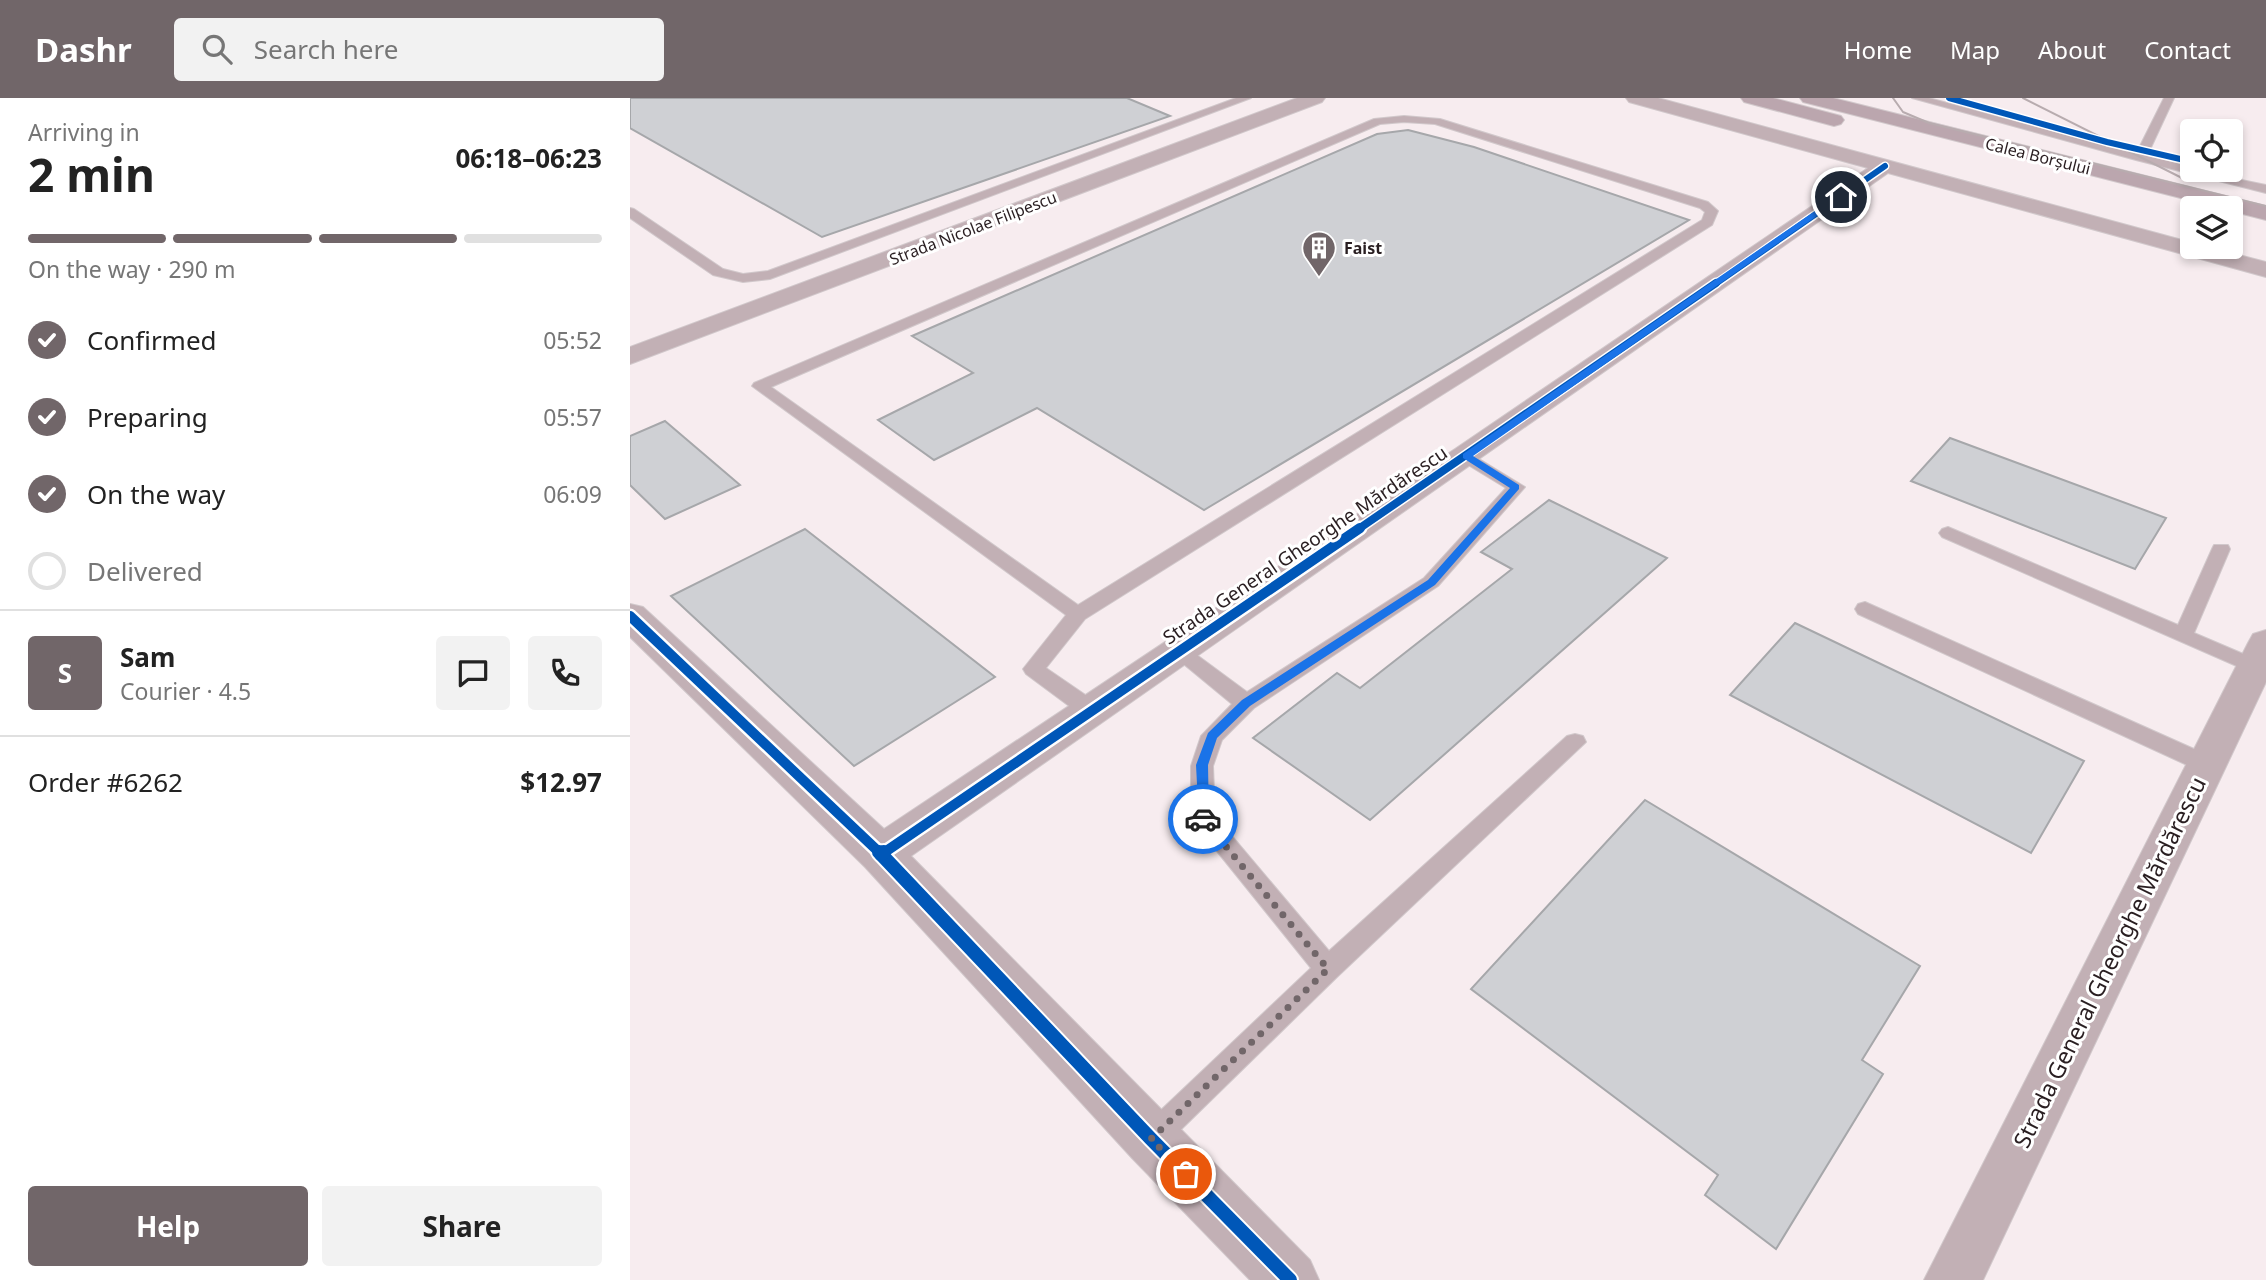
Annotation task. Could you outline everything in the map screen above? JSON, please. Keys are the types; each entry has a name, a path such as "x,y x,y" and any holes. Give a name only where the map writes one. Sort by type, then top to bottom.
{"main road":[{"path":"1751,98 2180,211"},
{"name":"Calea Borșului","path":"1777,98 2180,201"},
{"name":"Calea Borșului","path":"1810,98 2266,211"},
{"path":"1825,98 2266,211"},
{"path":"2243,217 2266,223"},
{"path":"2243,226 2266,233"}],"street":[{"name":"Strada Nicolae Filipescu","path":"630,356 1313,98"},
{"path":"1636,98 2266,271"},
{"name":"Strada General Gheorghe Mărdărescu","path":"881,854 1466,456 1885,166"},
{"path":"630,616 881,854 1151,1139 1290,1280"},
{"name":"Strada General Gheorghe Mărdărescu","path":"1963,1276 2260,655"}],"lane":[{"path":"630,212 718,272 743,278 769,275 1245,98"},
{"path":"1917,98 2266,189"},
{"path":"2140,158 2169,98"},
{"path":"1077,614 760,386 1378,121 1436,121 1704,205 1712,211 1708,222 1077,614 1033,669 1092,710"},
{"path":"1328,969 1203,819 1202,765 1212,736 1246,703 1431,582 1516,487 1466,456"},
{"path":"1948,533 2183,636 2260,655"},
{"path":"2183,636 2221,549"},
{"path":"1866,609 2206,764"},
{"path":"1179,652 1246,703"},
{"path":"1151,1139 1328,969 1575,742"}],"building":[{"path":"630,98 1127,98 1170,116 822,237 630,128"},
{"name":"Faist","path":"1408,130 1474,147 1689,220 1204,510 1037,408 934,460 878,420 973,373 912,336 1377,134"},
{"path":"665,421 740,485 665,519 630,485 630,436"},
{"path":"1950,438 2166,518 2135,569 1911,481"},
{"path":"1549,500 1667,558 1370,820 1253,738 1337,673 1360,688 1512,569 1481,552"},
{"path":"805,529 995,677 854,766 671,596"},
{"path":"1795,623 2084,761 2031,853 1730,695"},
{"path":"1645,800 1920,966 1862,1060 1883,1074 1776,1249 1705,1195 1718,1175 1471,989"}],"tram line":[{"path":"1893,98 1903,112 1929,123 2266,206"},
{"path":"2023,98 2180,177"}],"cycle path":[{"path":"1949,98 2107,142 2180,159"},
{"path":"881,854 1466,456 1885,166"},
{"path":"630,616 881,854 1151,1139 1290,1280"}],"way so far":[{"path":"1186,1174 1151,1139 1328,969 1203,819"}],"place":[{"name":"Faist","path":"1319,278"}],"route":[{"path":"1203,819 1202,765 1212,736 1246,703 1431,582 1516,487 1466,456 1841,197"}]}
